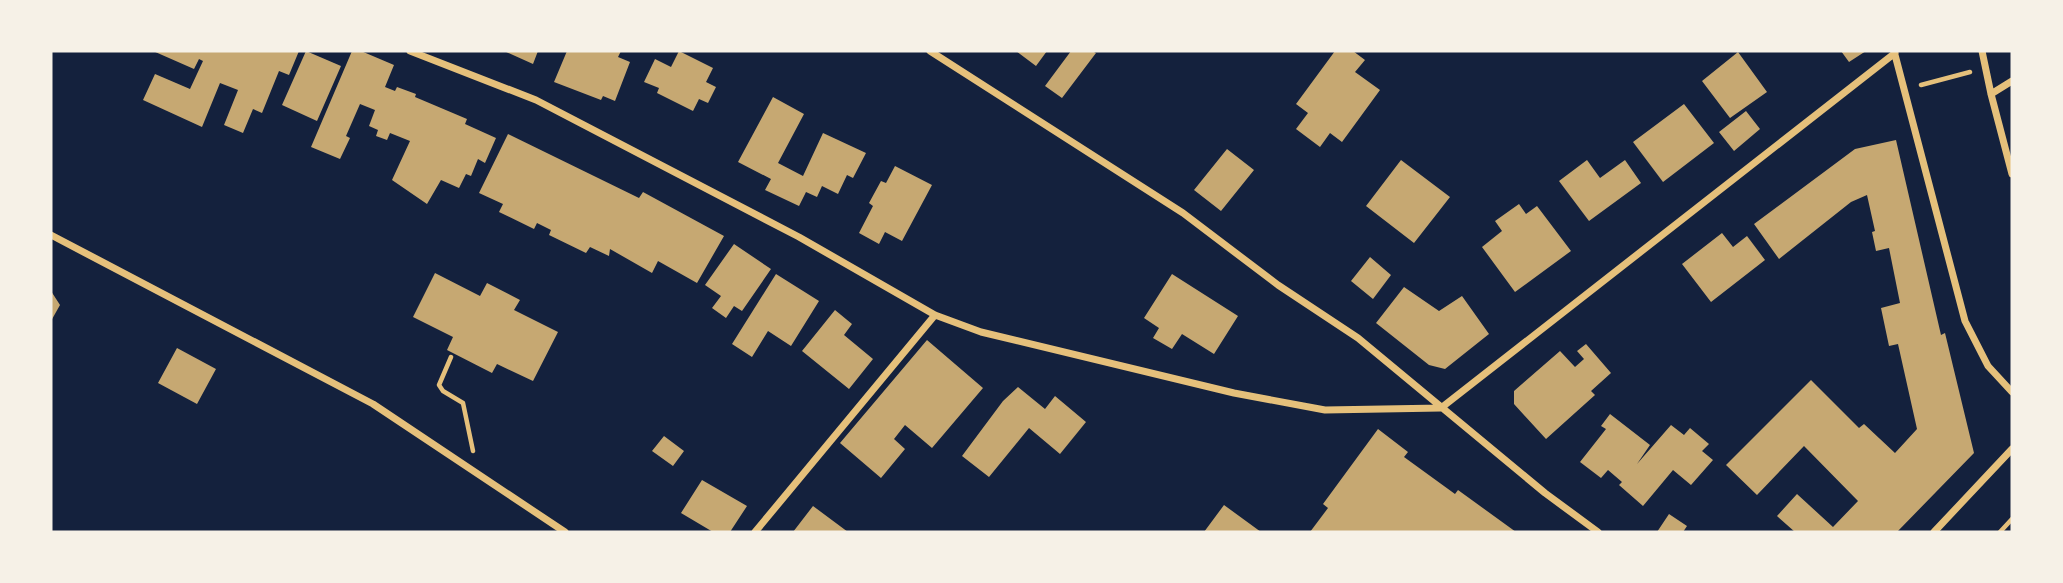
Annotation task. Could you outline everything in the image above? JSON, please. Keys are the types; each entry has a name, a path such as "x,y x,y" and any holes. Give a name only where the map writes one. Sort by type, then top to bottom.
{"street":[{"path":"410,51 536,100 799,237 935,315 981,332 1234,394 1325,410 1441,408 1895,52 1965,321 1988,366 2012,392"},
{"path":"930,51 1183,214 1278,285 1358,338 1545,493 1598,532"},
{"path":"1982,51 2012,174"},
{"path":"1991,94 2012,81"},
{"path":"51,235 373,404 565,532"},
{"path":"755,532 935,315"},
{"path":"1934,532 2012,449"}],"path":[{"path":"1904,89 1986,68"},
{"path":"451,358 439,385 443,391 463,403 474,448 469,469"},
{"path":"2000,532 2012,517"}],"building":[{"path":"153,51 299,51 289,75 279,71 262,113 253,109 243,133 224,125 238,90 220,83 202,127 143,100 155,74 190,89 203,61 199,59 194,69"},
{"path":"306,51 341,66 317,121 282,105"},
{"path":"352,51 361,51 394,65 385,87 395,91 397,87 416,94 415,97 467,119 465,124 496,138 485,163 478,159 471,176 466,174 459,188 441,180 427,204 392,180 410,141 390,133 387,140 376,136 378,130 369,126 375,110 360,104 346,136 350,138 340,159 311,147"},
{"path":"504,51 538,51 533,64"},
{"path":"567,51 621,51 618,57 630,62 615,101 603,96 601,100 554,82"},
{"path":"679,51 713,68 706,82 716,87 708,103 699,99 693,111 657,93 659,88 644,82 655,59 671,67"},
{"path":"1016,51 1047,51 1036,66"},
{"path":"1071,51 1096,53 1062,98 1045,86"},
{"path":"1335,51 1353,51 1365,60 1355,72 1380,90 1342,142 1330,133 1320,147 1296,129 1308,113 1296,104"},
{"path":"1841,51 1866,51 1849,62"},
{"path":"1738,52 1767,92 1730,118 1702,81"},
{"path":"773,97 804,114 778,163 803,176 823,133 866,153 853,178 847,175 838,194 822,186 817,197 806,192 799,206 765,190 771,179 738,162"},
{"path":"1684,104 1714,143 1663,182 1633,142"},
{"path":"1746,111 1760,129 1734,151 1719,132"},
{"path":"508,134 639,198 643,192 724,236 697,283 658,261 652,273 610,249 609,256 590,247 586,253 549,235 551,230 537,223 534,229 499,212 503,204 479,193"},
{"path":"1896,140 1941,335 1945,333 1974,453 1897,532 1795,532 1777,516 1797,494 1833,527 1858,501 1804,446 1757,495 1726,465 1811,380 1859,428 1864,424 1895,453 1917,429 1898,344 1889,346 1881,308 1900,303 1889,248 1876,251 1872,232 1875,231 1867,195 1851,202 1779,259 1754,224 1855,149"},
{"path":"1227,149 1254,170 1221,211 1194,190"},
{"path":"1401,160 1450,197 1414,243 1366,206"},
{"path":"1587,160 1600,178 1625,160 1641,183 1589,221 1559,181"},
{"path":"895,166 932,185 902,241 885,232 879,244 859,233 873,206 869,203 881,181 886,183"},
{"path":"1519,204 1526,214 1537,206 1571,251 1515,292 1482,247 1502,231 1495,221"},
{"path":"1722,233 1733,247 1747,236 1765,260 1711,302 1682,264"},
{"path":"734,244 771,269 742,311 734,306 726,318 712,308 721,296 705,285"},
{"path":"1370,257 1391,275 1373,299 1351,281"},
{"path":"435,273 480,296 487,283 520,300 514,310 558,332 533,381 497,364 492,373 447,350 453,337 413,317"},
{"path":"776,274 819,301 791,346 768,331 752,357 732,344"},
{"path":"1172,274 1238,316 1214,354 1182,334 1172,349 1153,338 1159,328 1144,318"},
{"path":"1404,287 1439,311 1462,296 1489,334 1445,369 1429,365 1376,323"},
{"path":"51,291 60,305 51,321"},
{"path":"835,310 852,324 844,335 873,359 849,389 802,351"},
{"path":"927,340 983,388 932,448 905,425 894,439 905,449 881,478 840,443"},
{"path":"1586,344 1611,373 1591,391 1595,395 1546,439 1514,404 1514,391 1560,351 1575,367 1584,359 1577,351"},
{"path":"177,348 216,369 197,404 158,383"},
{"path":"1018,387 1045,409 1055,396 1086,422 1060,454 1029,428 989,477 962,456 1003,401"},
{"path":"1610,414 1650,445 1637,464 1671,425 1684,435 1690,428 1709,444 1702,451 1713,460 1691,485 1673,470 1643,506 1619,485 1622,482 1608,470 1601,478 1580,462 1606,429 1601,426"},
{"path":"1378,429 1408,452 1404,457 1455,494 1458,490 1516,532 1310,532 1328,508 1323,504"},
{"path":"664,436 684,451 673,466 652,451"},
{"path":"702,480 747,506 730,532 713,532 681,513"},
{"path":"1224,505 1261,532 1204,532"},
{"path":"813,506 848,532 793,532"},
{"path":"1669,514 1687,526 1683,532 1657,532"}]}
